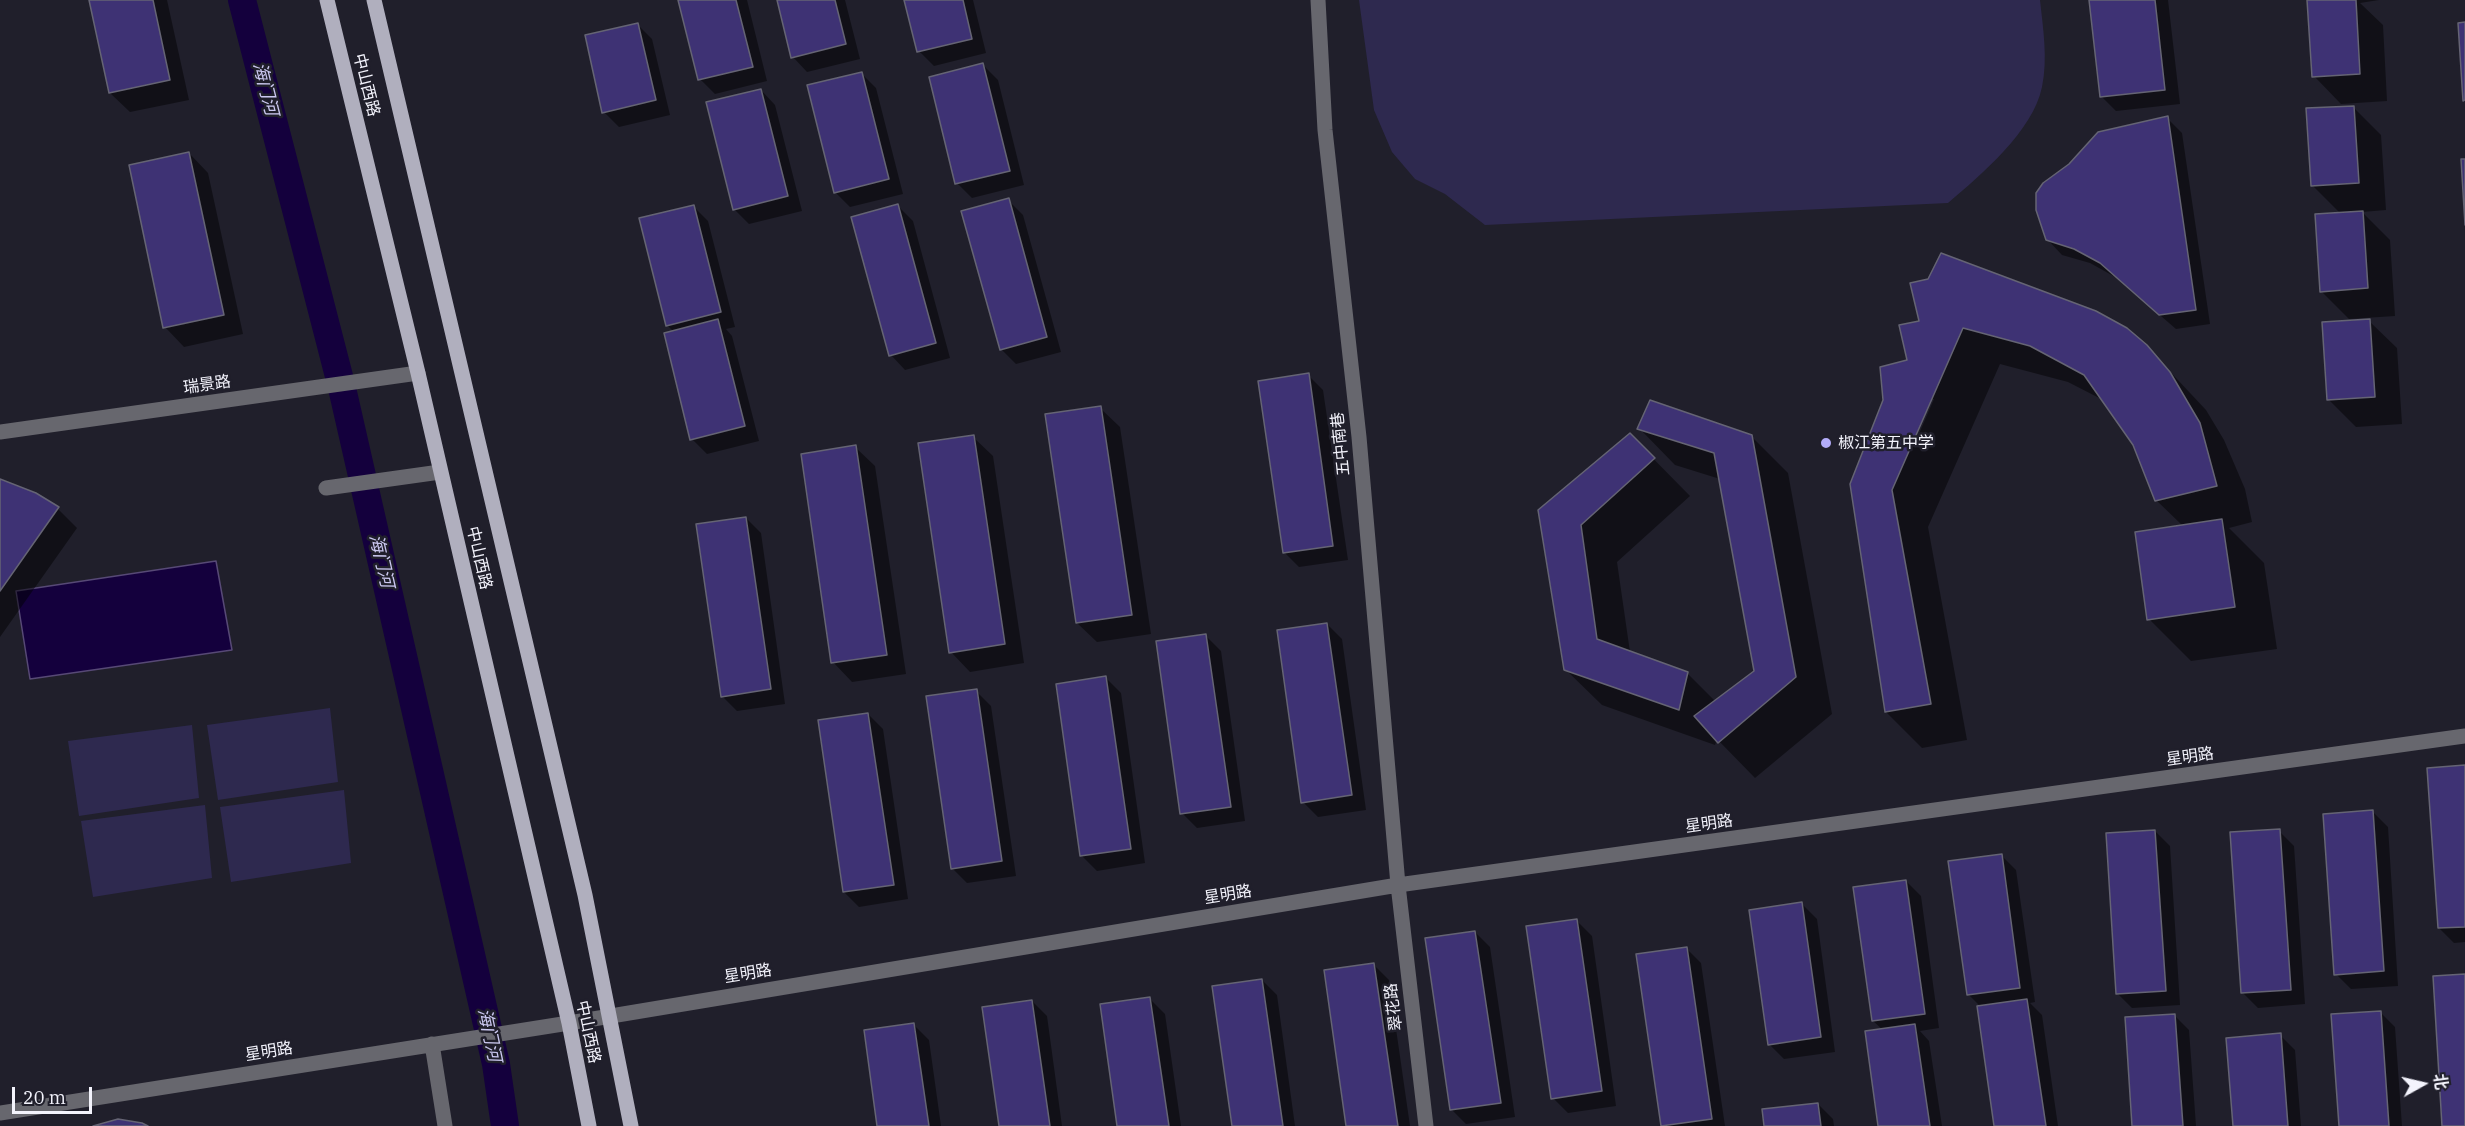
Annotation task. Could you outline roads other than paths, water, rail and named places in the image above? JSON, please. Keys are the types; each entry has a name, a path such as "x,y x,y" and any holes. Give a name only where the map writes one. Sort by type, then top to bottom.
{"main road":[{"name":"中山西路","path":"327,0 418,373 569,1023 588,1126"},
{"name":"中山西路","path":"374,0 585,895 631,1126"}],"street":[{"name":"五中南巷","path":"1318,0 1325,129 1359,437 1398,885"},
{"name":"瑞景路","path":"0,432 418,373"},
{"path":"326,488 440,472"},
{"name":"星明路","path":"0,1113 569,1023 1398,885 2465,736"},
{"name":"翠花路","path":"1398,885 1426,1126"},
{"path":"432,1044 445,1126"}],"waterway":[{"name":"海门河","path":"242,0 342,388 496,1064 505,1126"}],"place":[{"name":"椒江第五中学","path":"1826,443"}]}
